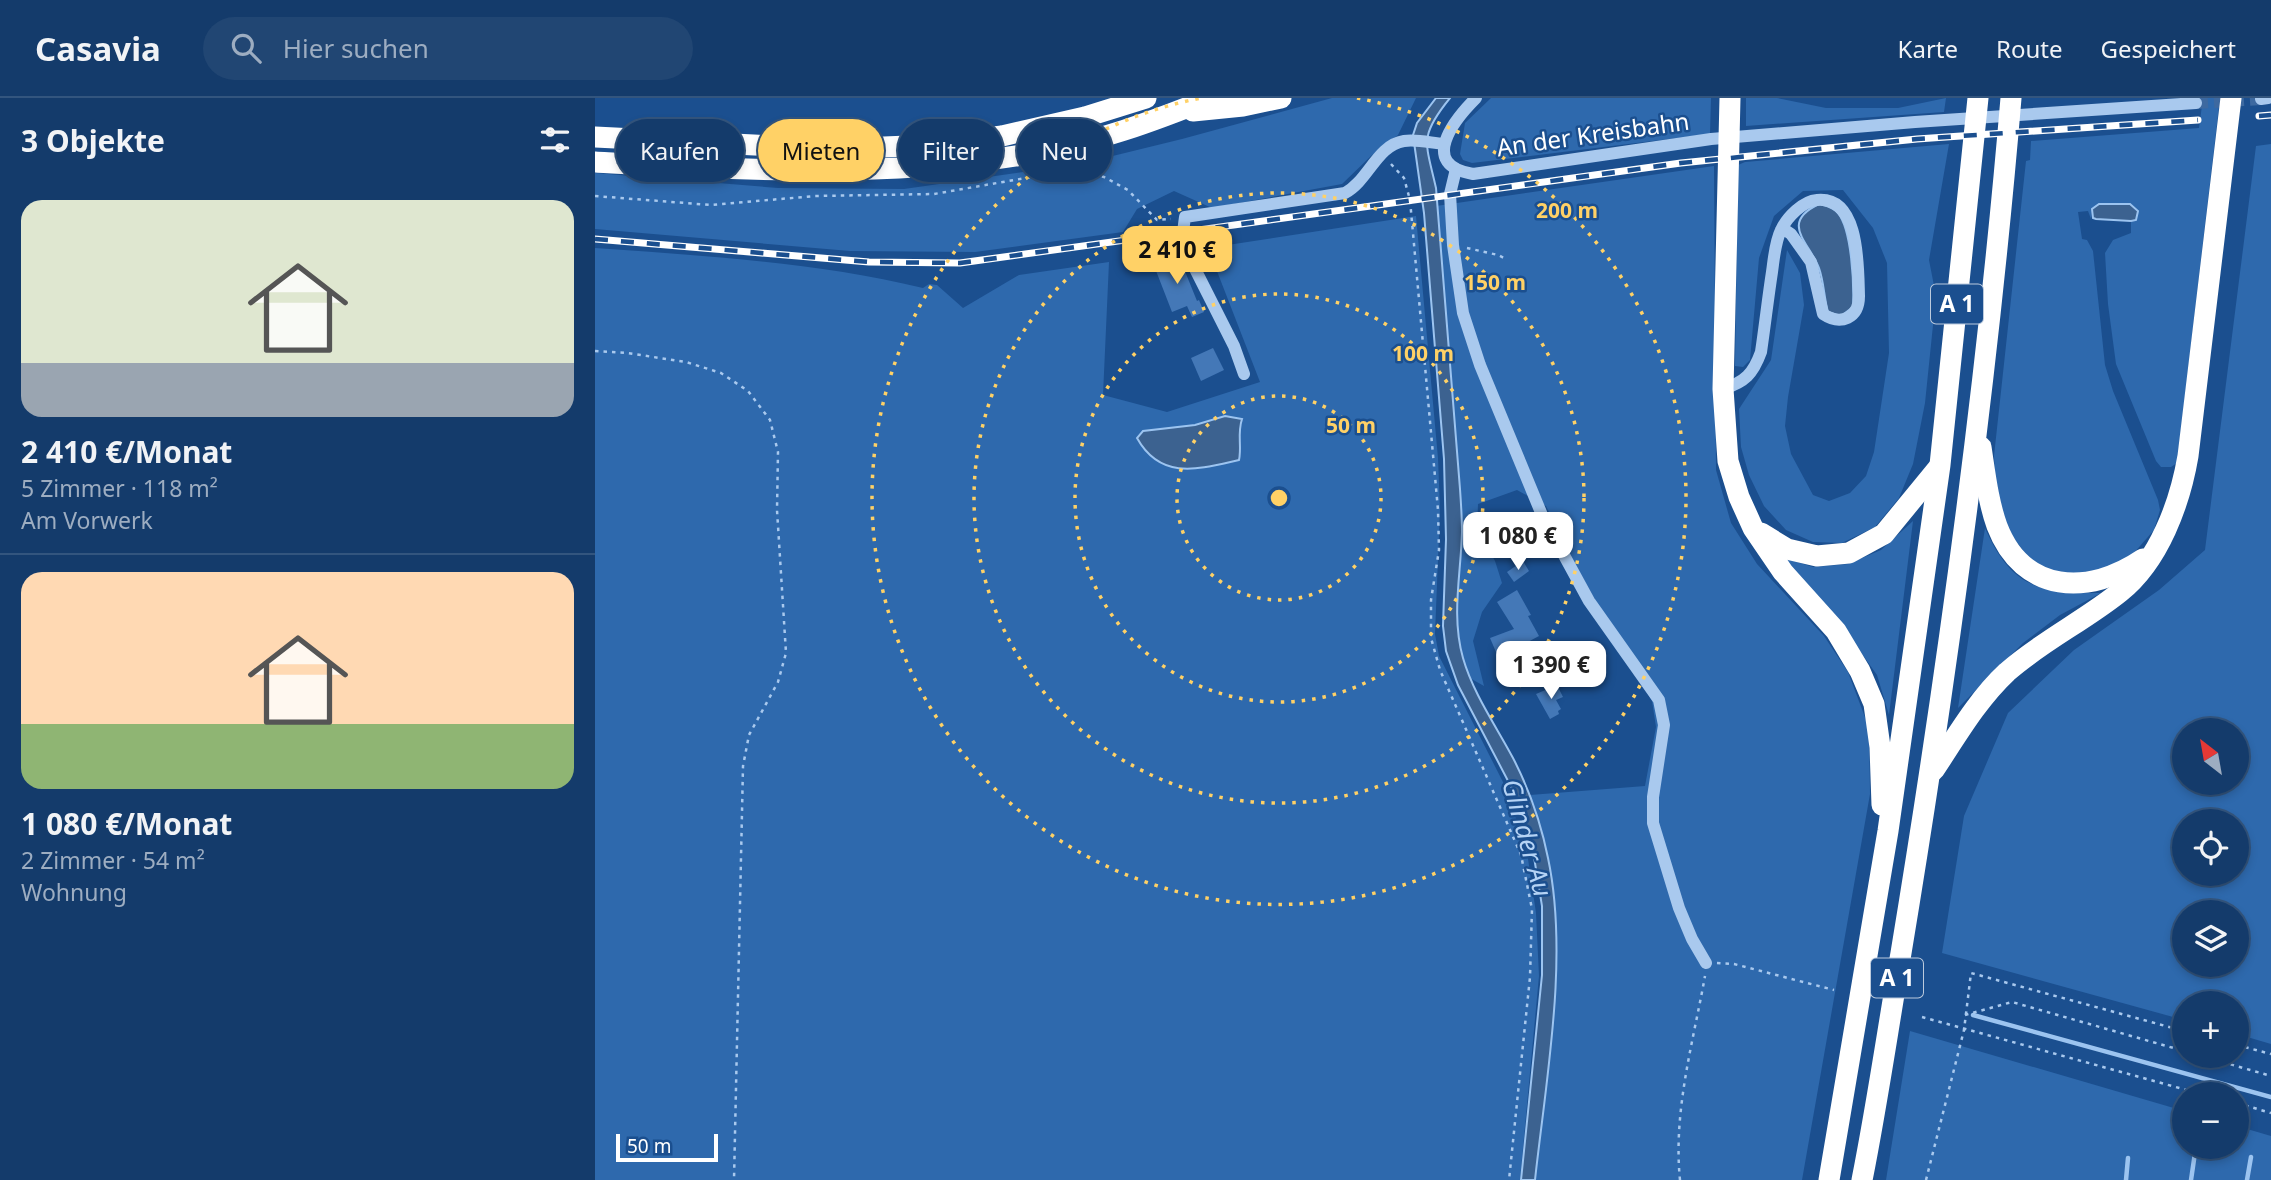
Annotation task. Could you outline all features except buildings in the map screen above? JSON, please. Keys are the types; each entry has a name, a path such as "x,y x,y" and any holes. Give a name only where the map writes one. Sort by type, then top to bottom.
{"highway":[{"path":"595,137 836,149 932,145 1002,135 1085,117 1146,98"},
{"path":"595,162 751,171 853,171 924,167 1035,153 1081,142 1211,98"},
{"path":"1173,113 1243,106 1281,98"},
{"path":"1730,98 1723,389 1728,461 1739,497 1753,528 1783,572 1836,631 1860,671 1874,704 1880,747 1881,803 1888,831"},
{"path":"1931,775 1985,695 2005,674 2029,653 2119,593 2133,580 2153,551 2176,508 2188,456 2231,98"},
{"name":"A 1","path":"1862,1180 1931,775 1977,429 2005,188 2011,102"},
{"name":"A 1","path":"1829,1180 1888,831 1940,465 1977,103"},
{"path":"1977,429 1997,525 2017,559 2029,569 2041,577 2068,584 2099,581 2129,569 2153,551"},
{"path":"1753,528 1787,549 1817,556 1849,553 1884,534 1940,465"}],"street":[{"path":"1476,98 1454,121 1444,144 1448,162 1456,169 1450,194 1453,245 1463,313 1542,515 1588,601 1659,700 1664,725 1653,796 1653,823 1679,908 1692,939 1706,962"},
{"path":"2261,99 2268,98"},
{"name":"An der Kreisbahn","path":"1456,169 1472,174 1711,139 2196,103"},
{"path":"1244,374 1234,346 1186,251 1183,232 1185,217 1345,193 1360,182 1379,157 1397,143 1412,141 1444,144"},
{"path":"1723,389 1740,384 1755,367 1761,352 1776,246 1782,228 1801,207 1814,200 1829,200 1838,204 1849,216 1857,265 1857,311 1851,317 1840,320 1823,314 1811,262 1791,234 1782,228"}],"path":[{"path":"1379,157 1393,166 1404,178 1410,200 1438,510 1439,550 1431,600 1431,638 1440,670 1521,855 1532,909 1530,977 1509,1180"},
{"path":"595,196 711,205 815,196 934,194 1043,175 1085,172 1104,177 1128,190 1157,220 1185,217"},
{"path":"1453,245 1498,254 1506,259"},
{"path":"595,351 685,362 721,373 748,391 770,420 778,452 778,510 786,653 778,682 749,736 743,766 734,1180"},
{"path":"1680,1180 1677,1151 1683,1085 1706,962 1734,964 1834,990"},
{"path":"1926,1180 1963,1030 1971,973 2172,1028"},
{"path":"1965,1016 1974,1011 2012,1002 2172,1048"},
{"path":"1922,1017 2172,1086"},
{"path":"2249,1048 2271,1054"},
{"path":"2243,1068 2271,1076"},
{"path":"2249,1107 2271,1113"}],"shaded area":[{"path":"1332,98 1416,98 1398,135 1342,184 1212,208 1174,191 1137,209 1123,232 975,252 850,251 595,229 595,173 616,175 616,182 705,182 778,188 904,189 953,182 1003,182 1003,175 1017,173 1017,182 1112,182 1112,156"},
{"path":"1436,98 1450,98 1433,122 1427,141 1436,188 1461,500 1462,532 1457,611 1459,642 1473,684 1529,794 1545,845 1554,896 1556,977 1535,1180 1521,1180 1542,975 1542,906 1534,857 1518,800 1458,685 1446,651 1443,626 1446,539 1444,459 1424,213 1413,135 1417,123"},
{"path":"1491,98 1711,98 1710,134 1472,163 1463,160 1460,154 1465,123"},
{"path":"1746,98 1777,98 1826,108 1898,108 1946,98 1944,112 1746,126"},
{"path":"2203,98 2220,98 2177,463 2171,467 2161,467 2156,461 2116,364 2105,253 2113,240 2131,233 2131,221 2136,220 2130,204 2099,204 2092,209 2091,219 2088,211 2078,212 2082,239 2087,240 2093,251 2105,365 2160,510 2154,530 2133,554 2113,567 2071,577 2032,562 2006,528 1995,476 1994,456 2026,161 2030,160 2031,141 2199,128"},
{"path":"1949,144 1929,260 1936,296 1925,403 1913,464 1899,498 1875,527 1842,543 1813,542 1786,530 1764,506 1749,475 1741,447 1739,409 1771,360 1787,250 1800,273 1804,305 1785,426 1791,454 1813,495 1829,501 1850,493 1866,476 1874,452 1889,353 1887,263 1873,228 1843,190 1803,191 1774,216 1759,258 1750,360 1743,367 1735,366 1738,165 1745,162"},
{"path":"2271,144 2271,1044 2249,1038 2249,991 2172,991 2172,1017 1942,953 1964,816 2008,713 2074,650 2159,590 2205,550 2256,146"},
{"path":"1714,166 1716,470 1731,523 1757,564 1824,636 1848,672 1869,728 1870,794 1802,1180 1535,1180 1550,1044 1556,935 1541,831 1530,795 1645,786 1656,727 1652,701 1570,555 1546,506 1517,490 1478,504 1477,529 1495,561 1502,583 1482,612 1473,641 1484,686 1468,677 1453,642 1457,553 1436,206"},
{"path":"1819,204 1838,213 1849,244 1853,307 1841,316 1828,312 1819,268 1800,233 1801,218"},
{"path":"2099,204 2130,204 2138,211 2136,220 2093,218 2092,209"},
{"path":"1416,216 1438,458 1440,509 1435,634 1439,656 1506,788 1527,852 1536,913 1539,976 1520,1180 595,1180 595,248 760,261 842,272 923,288 929,284 937,285 963,308 1019,275 1109,262 1103,395 1167,412 1260,382 1208,248"},
{"path":"1225,416 1242,419 1239,460 1195,468 1169,466 1157,461 1137,438 1143,431 1195,425"},
{"path":"1913,521 1889,715 1877,675 1835,616 1781,557 1813,567 1848,564 1881,550"},
{"path":"1985,528 2005,563 2029,583 2060,592 2101,593 2060,615 2023,643 1958,708"},
{"path":"1910,1031 2172,1107 2172,1159 2249,1159 2249,1130 2271,1136 2271,1180 1886,1180"}],"waterway":[{"path":"1973,1015 2271,1097"},
{"path":"2247,1180 2251,1157"},
{"path":"2126,1180 2128,1158"},
{"path":"2191,1180 2194,1159"}],"tunnel":[{"path":"2196,103 2261,99"}],"railway":[{"path":"2259,116 2271,115"},
{"path":"595,239 869,262 960,263 1681,163 1917,139 2198,120"}],"water label":[{"name":"Glinder Au","path":"1527,838"}]}
